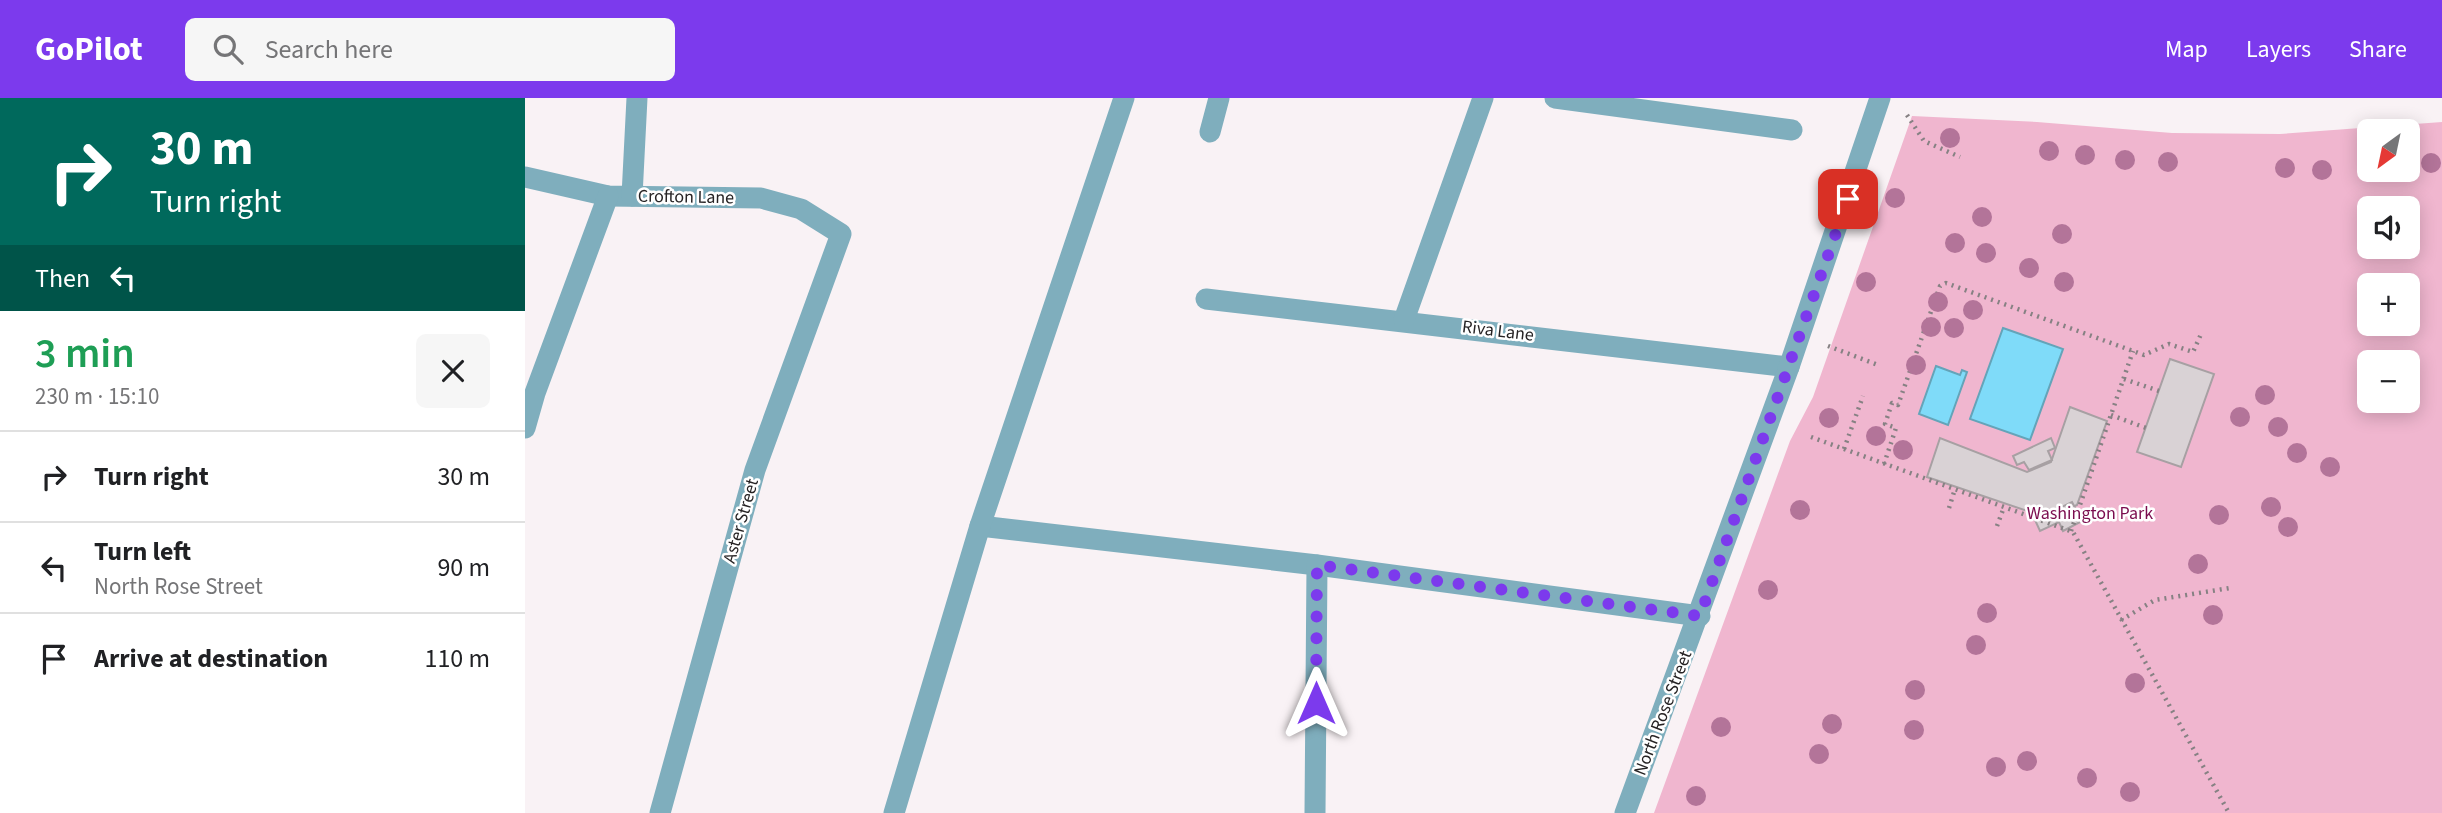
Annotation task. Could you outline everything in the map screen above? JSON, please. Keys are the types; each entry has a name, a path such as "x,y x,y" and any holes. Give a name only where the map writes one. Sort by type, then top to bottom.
{"street":[{"path":"632,196 637,98"},
{"path":"894,813 980,526 1125,98"},
{"path":"1210,132 1219,98"},
{"path":"1404,320 1483,98"},
{"path":"1555,98 1792,130"},
{"name":"North Rose Street","path":"1625,813 1700,616 1789,367 1880,98"},
{"name":"Crofton Lane","path":"525,177 608,196 761,198 801,209 841,234"},
{"path":"525,428 535,393 608,196"},
{"name":"Aster Street","path":"660,813 755,470 841,234"},
{"name":"Riva Lane","path":"1206,299 1789,367"},
{"path":"980,526 1317,565 1700,616"},
{"path":"1315,813 1317,565"}],"path":[{"path":"1907,115 1924,141 1960,157"},
{"path":"1884,464 1896,428 1885,424 1892,403 1898,405 1941,286 1946,284 2144,355 2169,344 2193,352 2201,332"},
{"path":"1828,346 1878,365"},
{"path":"2071,531 2133,351"},
{"path":"2124,379 2159,391"},
{"path":"1844,449 1863,396"},
{"path":"2111,415 2146,428"},
{"path":"1811,438 2071,531 2229,813"},
{"path":"1949,508 1955,489"},
{"path":"1997,526 2004,507"},
{"path":"2121,620 2155,600 2230,588"}],"green space":[{"name":"Washington Park","path":"1912,116 2037,122 2172,133 2280,134 2357,128 2357,182 2420,182 2420,124 2442,122 2442,813 1654,813 1790,441 1813,397"}],"water":[{"path":"2003,328 2063,349 2030,440 1970,419"},
{"path":"1936,366 1960,375 1962,370 1967,372 1948,425 1919,414"}],"building":[{"path":"2170,359 2214,374 2181,467 2137,452"},
{"path":"2070,407 2107,421 2077,505 2048,518 1927,477 1940,438 2027,472 2051,462"},
{"path":"2051,438 2055,448 2048,451 2052,460 2029,470 2024,462 2017,465 2013,456"},
{"path":"2072,502 2082,521 2063,531 2059,522 2040,531 2035,520"}],"route":[{"path":"1316,703 1317,565 1700,616 1848,199"}]}
